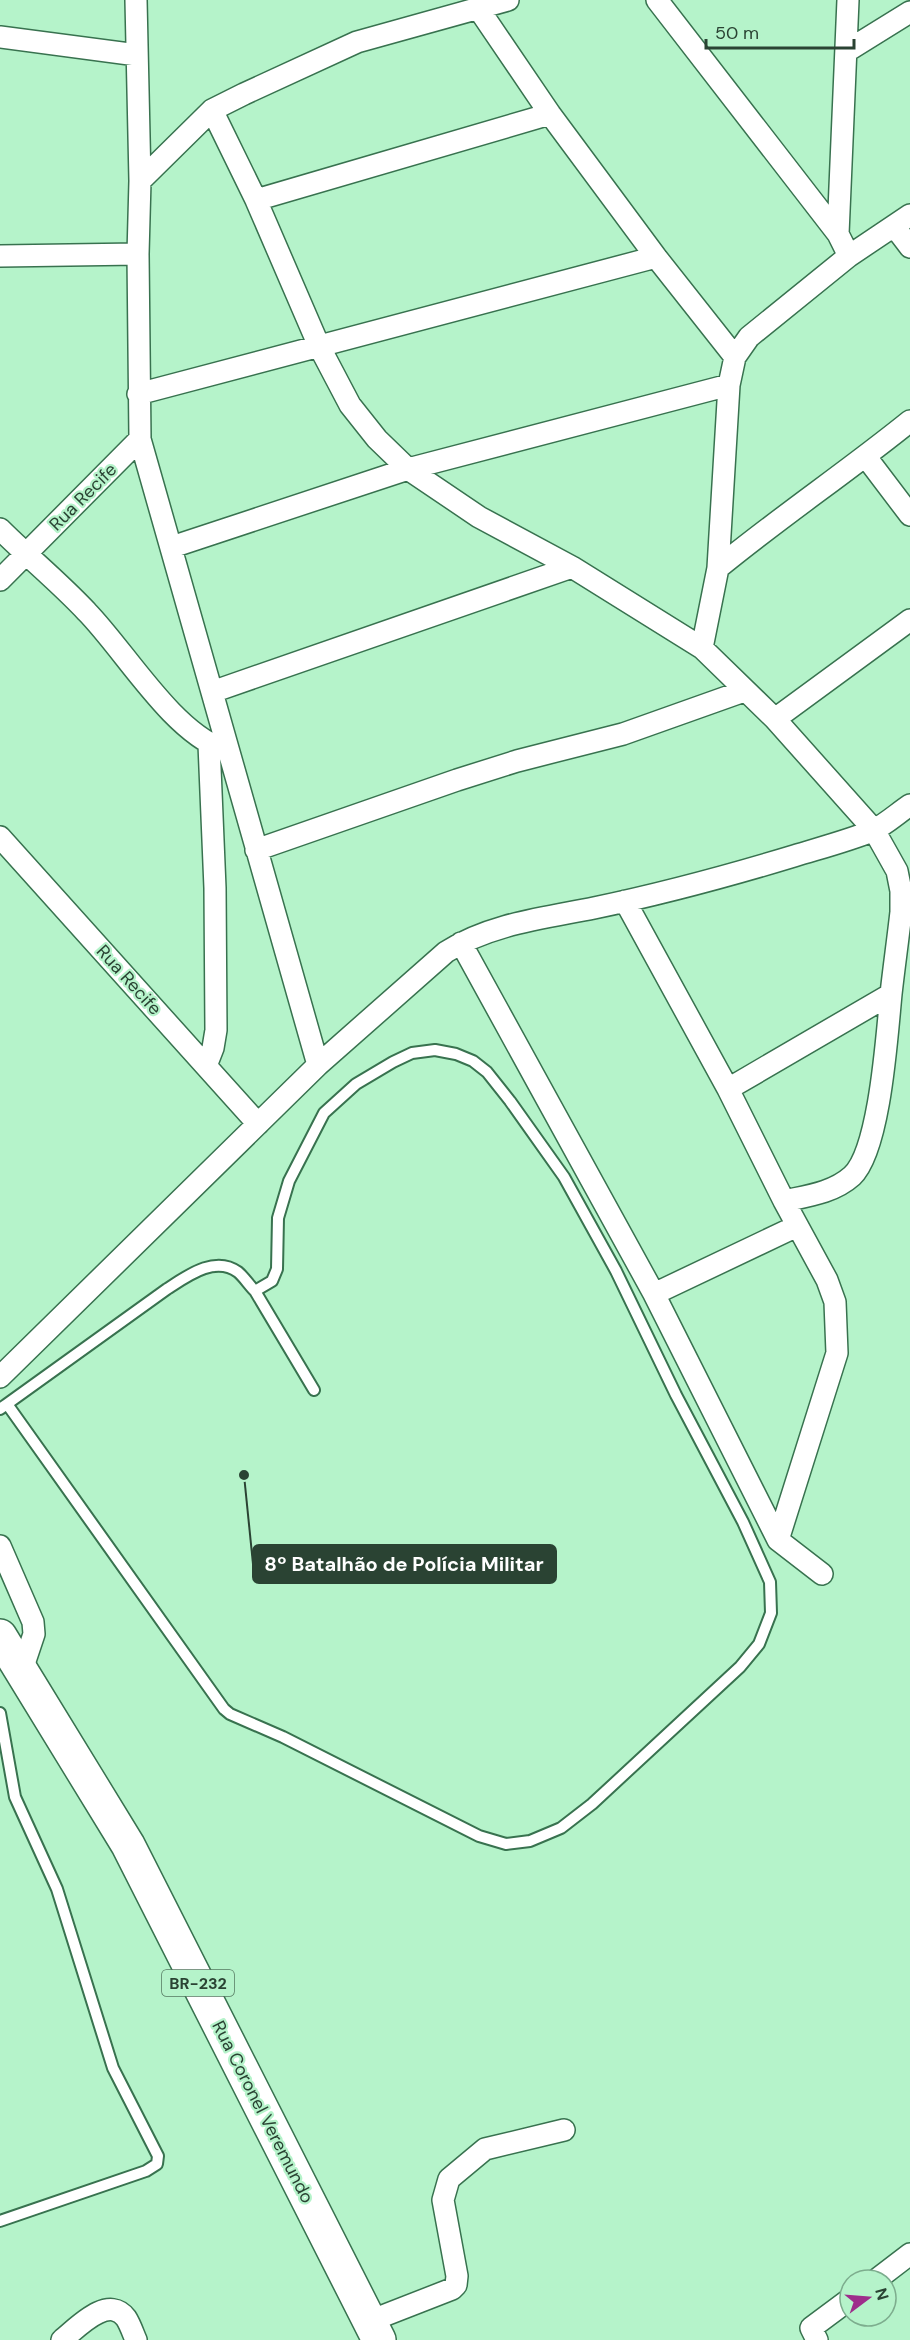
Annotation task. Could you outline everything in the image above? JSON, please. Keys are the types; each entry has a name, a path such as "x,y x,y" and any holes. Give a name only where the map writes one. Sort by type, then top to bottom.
{"highway":[{"name":"Rua Coronel Veremundo","path":"0,1636 128,1845 375,2331"}],"street":[{"path":"136,0 140,181 138,254 140,439 318,1065"},
{"path":"140,181 212,110 299,67 357,42 508,0"},
{"path":"657,0 838,234 849,256"},
{"path":"838,234 848,0"},
{"path":"478,8 550,114 656,257 735,357"},
{"path":"847,51 910,12"},
{"path":"0,37 137,55"},
{"path":"212,110 256,200 319,346 350,405 377,439 408,469 479,517 572,567 702,648 775,719 874,830 897,871 906,890 891,994 887,1049 874,1124 862,1161 852,1176 827,1192 784,1201"},
{"path":"256,200 550,114"},
{"path":"702,648 718,568 729,385 735,357 749,337 849,256 902,220 910,247"},
{"path":"0,256 138,254"},
{"path":"138,394 656,257"},
{"path":"172,547 408,469 729,385"},
{"path":"718,568 769,526 866,457 910,421"},
{"name":"Rua Recife","path":"0,580 140,439"},
{"path":"866,457 910,515"},
{"path":"0,529 88,612 169,708 194,733 209,744 230,752"},
{"path":"212,692 572,567"},
{"path":"775,719 910,620"},
{"path":"256,850 457,780 517,761 623,734 744,691"},
{"path":"206,1066 216,1030 215,888 209,744"},
{"path":"0,1377 318,1065 447,952 461,943 477,935 509,925 626,901 750,869 874,830 910,805"},
{"name":"Rua Recife","path":"0,837 258,1124"},
{"path":"626,901 728,1089 796,1226 828,1280 835,1302 837,1353 778,1540"},
{"path":"461,943 654,1294 778,1540 822,1574"},
{"path":"728,1089 891,994"},
{"path":"654,1294 796,1226"},
{"path":"0,1546 33,1622 34,1634 22,1670"},
{"path":"375,2331 456,2285 457,2276 443,2200 449,2179 485,2149 564,2130"},
{"path":"892,2268 910,2254"},
{"path":"817,2340 811,2328 838,2308"},
{"path":"62,2340 97,2312 107,2309 115,2310 125,2317 136,2340"}],"lane":[{"path":"255,1291 272,1281 277,1269 278,1218 289,1181 324,1113 356,1083 412,1053 435,1050 456,1054 480,1066 510,1101 564,1177 616,1271 676,1395 743,1522 770,1582 771,1613 759,1644 740,1668 592,1804 561,1828 530,1841 506,1844 479,1836 283,1737 230,1714 3,1407 192,1273 211,1266 229,1267 239,1273 255,1291 314,1390"},
{"path":"0,1713 15,1797 57,1889 113,2068 158,2156 157,2164 146,2171 0,2221"}],"place":[{"name":"8º Batalhão de Polícia Militar","path":"244,1475"}]}
